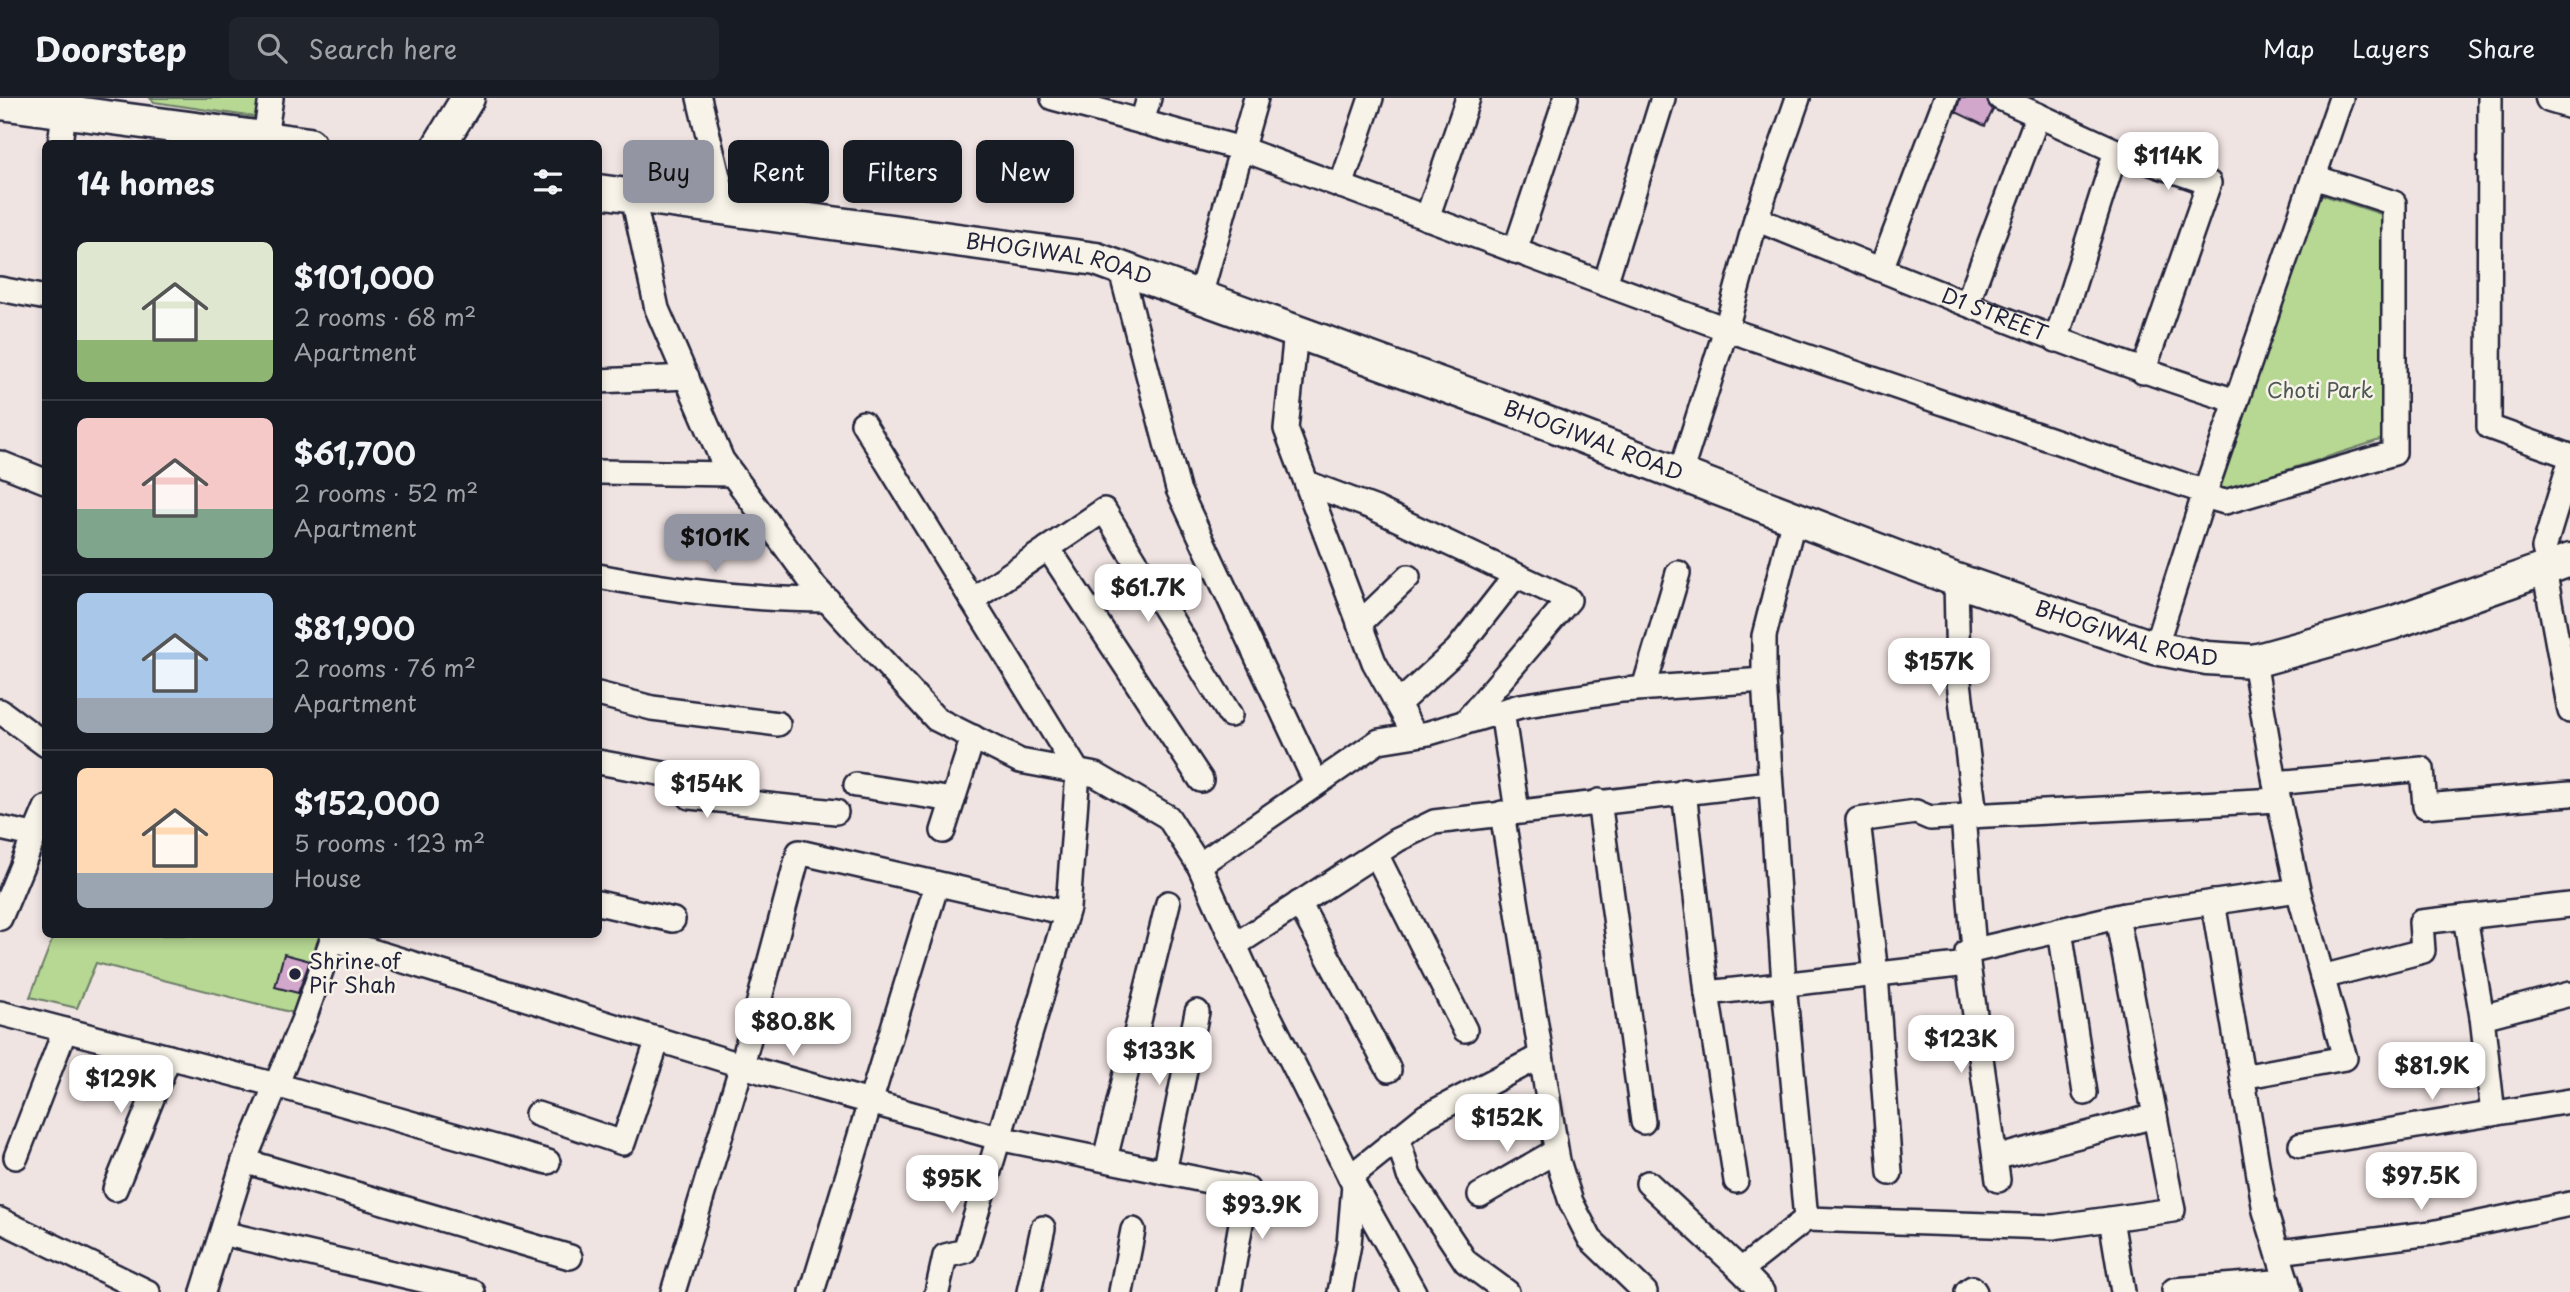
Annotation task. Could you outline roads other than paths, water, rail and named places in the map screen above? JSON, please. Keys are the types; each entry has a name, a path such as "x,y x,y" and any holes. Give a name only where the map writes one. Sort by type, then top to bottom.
{"main road":[{"path":"442,140 468,98"},
{"path":"0,103 64,112 125,108 273,140"},
{"name":"BHOGIWAL ROAD","path":"602,192 623,195"},
{"name":"BHOGIWAL ROAD","path":"680,203 1096,259 1680,474 1956,580 2155,649 2207,658 2254,661 2392,623 2554,565"}],"street":[{"path":"271,98 273,140"},
{"path":"699,98 726,209"},
{"path":"1054,98 1242,149 1726,329 2225,502 2393,453 2394,203 2314,177"},
{"path":"1142,122 1149,98"},
{"path":"1200,296 1256,98"},
{"path":"1340,186 1371,98"},
{"path":"1427,218 1468,98"},
{"path":"1515,251 1566,98"},
{"path":"1605,284 1663,98"},
{"path":"1680,474 1726,329 1756,219 1798,98"},
{"path":"1881,270 1946,98"},
{"path":"2000,98 2116,151 2208,183 2143,373"},
{"path":"2155,649 2204,494 2341,98"},
{"path":"2490,98 2489,427 2570,456"},
{"path":"2550,98 2570,104"},
{"path":"60,140 64,112"},
{"path":"1967,304 2038,115"},
{"path":"2056,340 2116,151"},
{"path":"634,203 657,309 722,460 732,474 828,600 936,719 1020,761 1096,775 1168,817 1199,865 1235,945 1352,1181 1414,1292"},
{"name":"D1 STREET","path":"1756,219 2143,373 2236,401"},
{"path":"1120,267 1178,489 1316,783"},
{"path":"0,289 42,297"},
{"path":"1296,331 1286,429 1374,662 1415,735"},
{"path":"602,381 687,377"},
{"path":"863,423 1078,772 1066,914 965,1251 945,1256 937,1292"},
{"path":"2570,462 2544,548 2554,565 2570,710"},
{"path":"0,463 42,480"},
{"path":"602,472 732,474"},
{"path":"1307,483 1374,508 1569,600 1465,722"},
{"path":"972,600 1104,510 1230,715"},
{"path":"1794,518 1764,636 1764,680 1784,984 1806,1219"},
{"path":"1048,548 1201,780"},
{"path":"1644,688 1678,573"},
{"path":"1398,704 1457,650 1516,575"},
{"path":"602,577 677,592 752,600 828,600"},
{"path":"1359,624 1408,577"},
{"path":"1956,580 1958,674 1969,816 1971,957 1996,1169 2155,1115"},
{"path":"2242,1077 2345,1058 2298,890 2254,661"},
{"path":"1199,865 1379,741 1415,735 1520,706 1644,688 1764,680"},
{"path":"602,695 652,708 778,724"},
{"path":"0,711 42,742"},
{"path":"1502,711 1510,812 1556,1151 1571,1202 1590,1239 1645,1292"},
{"path":"943,831 972,737"},
{"path":"602,763 692,779 690,797 836,812"},
{"path":"1890,1173 1876,974 1858,820 1916,812 1930,818 1969,816 2277,791 2422,769 2425,806 2570,794"},
{"path":"1235,945 1376,854 1434,822 1769,783"},
{"path":"856,785 953,800"},
{"path":"1684,791 1707,993 1736,1181"},
{"path":"1599,801 1643,1122"},
{"path":"0,918 42,816"},
{"path":"0,828 33,835"},
{"path":"673,1292 742,1065 799,852 1066,914"},
{"path":"1376,854 1465,1030"},
{"path":"813,1292 937,884"},
{"path":"1707,993 1876,974 1971,957 2060,930 2117,917 2298,890"},
{"path":"2174,1290 2289,1287 2265,1211 2213,902"},
{"path":"1105,1160 1168,903"},
{"path":"1299,903 1389,1070"},
{"path":"602,904 673,920"},
{"path":"2322,977 2423,951 2421,922 2570,905"},
{"path":"1741,1270 1806,1219 2053,1227 2173,1210 2117,917"},
{"path":"2465,917 2482,1017 2493,1114"},
{"path":"2060,930 2085,1093"},
{"path":"203,1292 244,1161 333,938"},
{"path":"336,938 742,1065 998,1138 1247,1189 1229,1292"},
{"path":"2482,1017 2570,994"},
{"path":"1164,1171 1197,1012"},
{"path":"0,1013 548,1162"},
{"path":"16,1157 65,1030"},
{"path":"537,1114 623,1143 658,1039"},
{"path":"1340,1292 1349,1244 1352,1181 1426,1116 1541,1056"},
{"path":"115,1189 169,1057"},
{"path":"2301,1144 2570,1101"},
{"path":"1398,1139 1409,1176 1465,1262 1507,1292"},
{"path":"1480,1195 1556,1151"},
{"path":"244,1161 570,1256"},
{"path":"1648,1183 1762,1292"},
{"path":"2278,1252 2432,1233 2570,1204"},
{"path":"2111,1219 2123,1292"},
{"path":"0,1220 114,1284 148,1292"},
{"path":"1029,1292 1043,1228"},
{"path":"1121,1292 1133,1230"},
{"path":"222,1233 473,1292"},
{"path":"1967,1292 1972,1288 1975,1292"}],"place":[{"name":"Shrine of Pir Shah","path":"295,974"}],"park label":[{"name":"Choti Park","path":"2320,391"}]}
